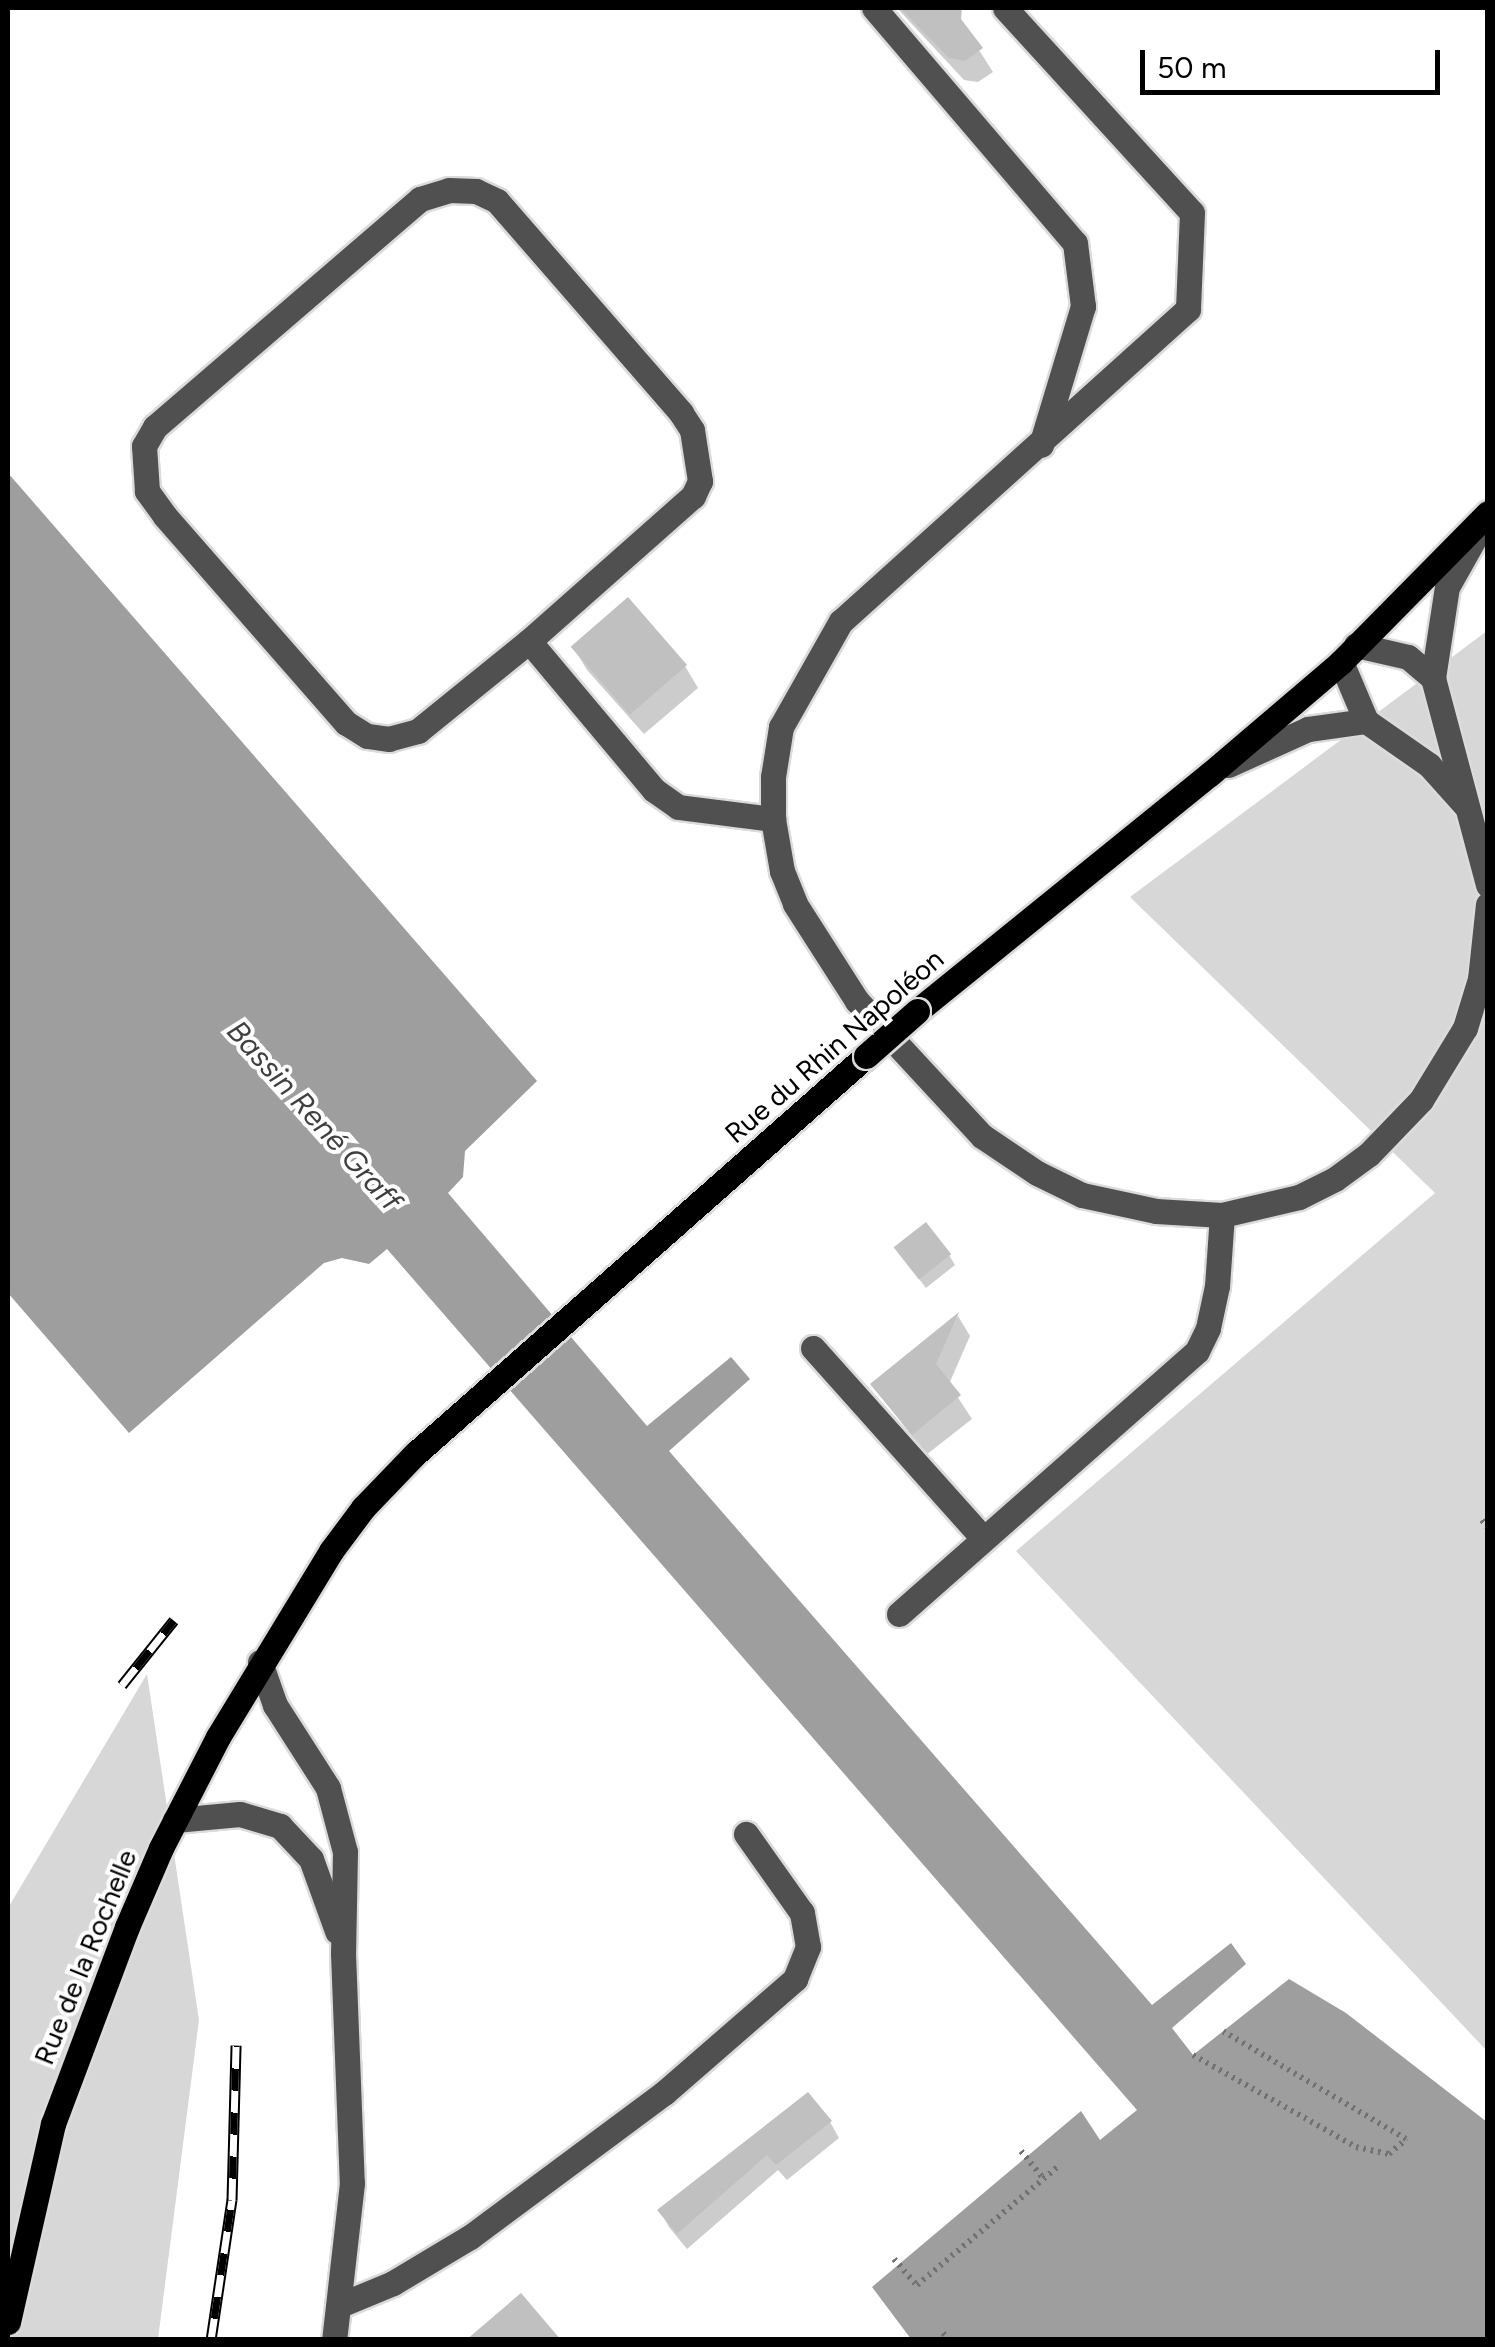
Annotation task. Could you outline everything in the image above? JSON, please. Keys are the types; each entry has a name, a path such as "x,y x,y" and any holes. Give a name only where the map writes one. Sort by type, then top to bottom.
{"main road":[{"name":"Rue du Rhin Napoléon","path":"160,1848 260,1662 362,1508 485,1391 917,1011 1210,774 1348,654 1488,516"},
{"name":"Rue de la Rochelle","path":"8,2322 52,2124 160,1848"}],"street":[{"path":"874,8 1076,243 1083,306 1041,445"},
{"path":"1005,8 1192,213 1188,309 841,621 781,727 772,777 773,820 782,871 817,944 857,1002 982,1136 1037,1173 1082,1195 1156,1212 1222,1216 1299,1197 1335,1179 1369,1154 1421,1100 1465,1028 1480,979 1488,904"},
{"path":"449,190 476,191 497,200 682,413 692,430 698,456 700,481 692,496 529,642 418,731 389,739 368,736 346,723 165,516 147,491 142,464 144,446 155,428 420,198 449,190"},
{"path":"1488,516 1447,586 1433,678 1488,885"},
{"path":"529,642 643,778 678,807 773,820"},
{"path":"1433,678 1408,657 1348,654 1366,721 1429,764 1467,807"},
{"path":"1210,774 1308,729 1366,721"},
{"path":"899,1614 1197,1351 1208,1328 1216,1286 1222,1216"},
{"path":"813,1348 984,1538"},
{"path":"260,1662 275,1705 328,1788 345,1852 343,1954 352,2183 334,2340"},
{"path":"175,1820 240,1814 280,1826 311,1859 343,1954"},
{"path":"340,2305 393,2283 470,2237 664,2093 795,1979 808,1947 802,1913 746,1834"}],"path":[{"path":"1482,1520 1488,1528"},
{"path":"1193,2055 1356,2148 1389,2154 1406,2139 1223,2031"},
{"path":"1021,2151 1044,2179"},
{"path":"894,2259 917,2285 1060,2166"}],"shaded area":[{"path":"1487,631 1487,2051 1016,1551 1435,1193 1130,897"},
{"path":"147,1674 199,2020 158,2339 8,2340 8,1908"}],"water":[{"name":"Bassin René Graff","path":"8,473 537,1081 465,1151 463,1177 448,1193 647,1426 731,1357 750,1379 669,1451 1152,2005 1231,1943 1246,1964 1172,2028 1193,2055 1289,1979 1346,2013 1487,2122 1487,2339 911,2339 872,2287 1081,2111 1100,2140 1137,2110 387,1249 369,1264 342,1258 324,1263 129,1433 8,1293"}],"building":[{"path":"900,8 962,8 961,19 983,48 965,61 949,58"},
{"path":"628,597 687,665 630,715 571,647"},
{"path":"926,1222 951,1254 919,1280 894,1247"},
{"path":"959,1312 936,1364 961,1395 912,1435 870,1384"},
{"path":"808,2092 832,2121 776,2165 767,2155 677,2234 657,2210"},
{"path":"521,2293 561,2340 466,2340"}],"railway":[{"path":"122,1685 174,1620"},
{"path":"211,2340 232,2200 236,2045"}]}
